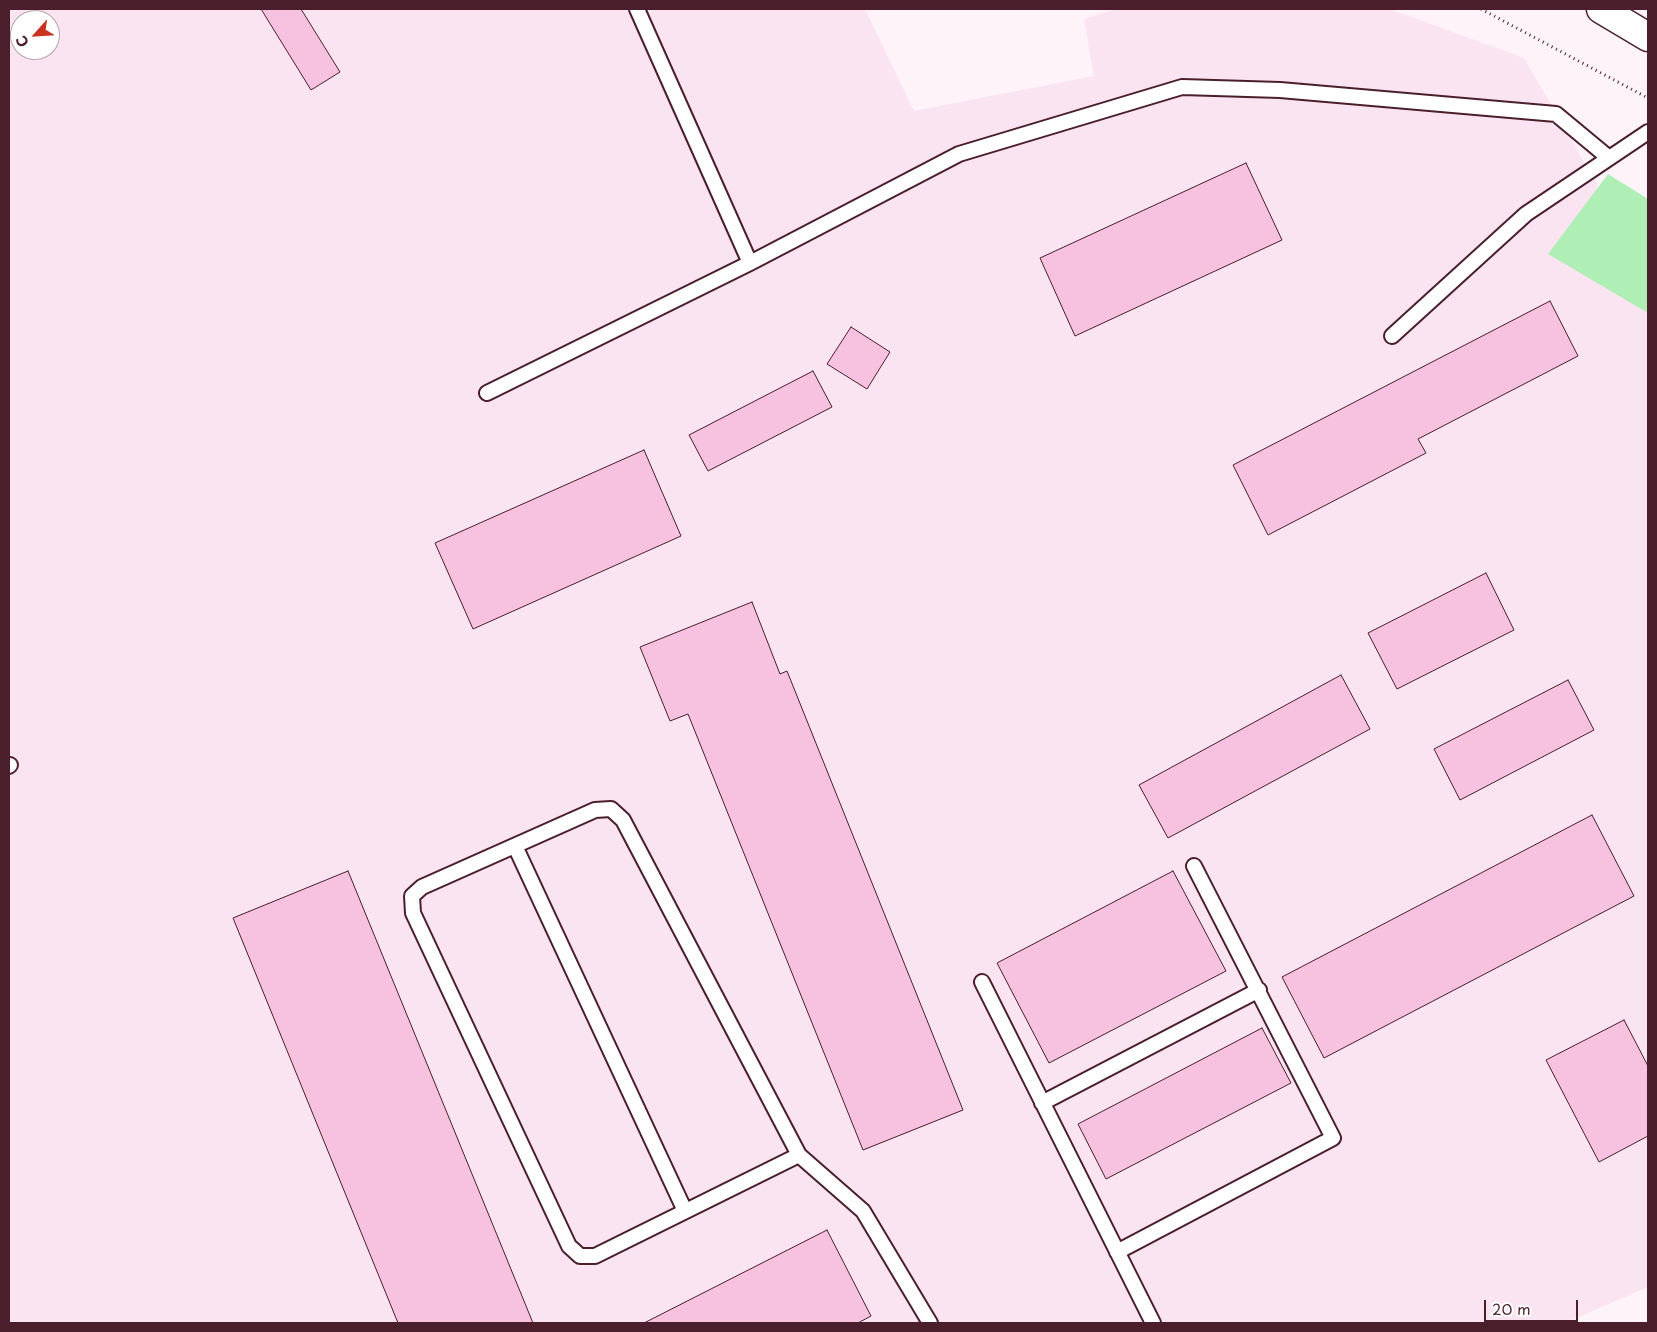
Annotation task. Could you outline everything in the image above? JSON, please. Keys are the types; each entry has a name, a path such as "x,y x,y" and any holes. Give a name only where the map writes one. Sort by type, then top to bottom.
{"main road":[{"path":"1601,9 1648,37"}],"lane":[{"path":"637,9 750,263"},
{"path":"487,393 750,263 959,154 1182,87 1280,90 1556,114 1609,158"},
{"path":"1392,336 1526,214 1648,132"},
{"path":"799,1154 595,1256 580,1256 569,1246 413,912 412,896 422,887 595,810 610,809 622,820 799,1154 863,1212 930,1323"},
{"path":"515,846 685,1211"},
{"path":"1117,1252 1333,1138 1194,866"},
{"path":"982,982 1152,1323"},
{"path":"1042,1103 1259,990"}],"path":[{"path":"1481,9 1648,98"}],"shaded area":[{"path":"9,9 865,9 914,111 1094,76 1084,19 1116,9 1390,9 1524,58 1597,184 1585,249 1648,303 1648,1287 1565,1323 9,1323"}],"green space":[{"path":"1608,174 1648,199 1648,313 1548,254"}],"building":[{"path":"261,9 301,9 340,72 311,90"},
{"path":"1246,163 1282,240 1075,336 1040,258"},
{"path":"1550,301 1578,356 1418,439 1426,453 1268,535 1233,465"},
{"path":"851,327 890,352 867,389 827,364"},
{"path":"813,371 832,407 708,471 689,435"},
{"path":"644,450 681,536 473,629 435,543"},
{"path":"1486,573 1514,630 1397,689 1368,633"},
{"path":"752,602 780,674 787,671 963,1110 863,1150 688,714 670,721 640,647"},
{"path":"1341,675 1370,729 1168,838 1139,785"},
{"path":"1568,680 1594,730 1460,800 1434,749"},
{"path":"1592,815 1634,896 1324,1058 1282,977"},
{"path":"348,871 533,1323 398,1323 233,918"},
{"path":"1173,871 1226,971 1049,1063 997,963"},
{"path":"1624,1020 1648,1066 1648,1136 1599,1162 1546,1060"},
{"path":"1262,1028 1291,1083 1106,1179 1078,1124"},
{"path":"827,1230 871,1316 858,1323 644,1323"}]}
